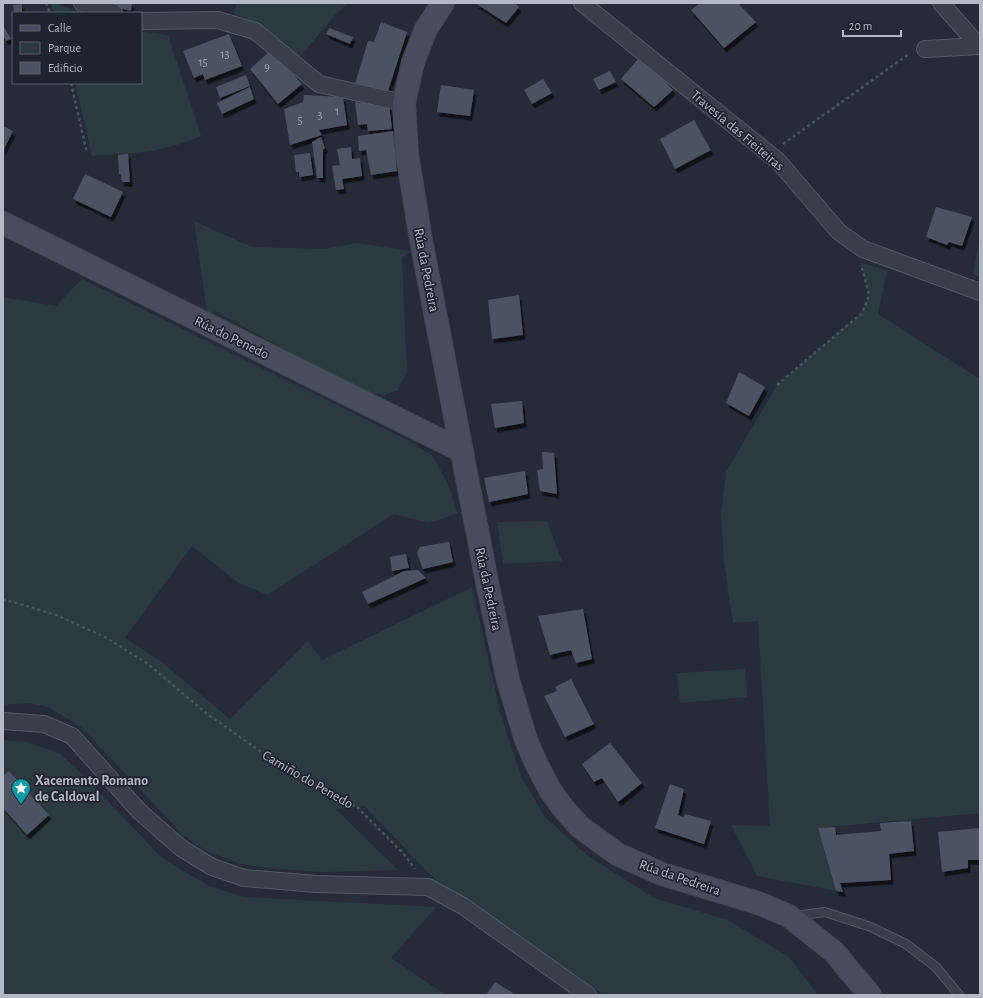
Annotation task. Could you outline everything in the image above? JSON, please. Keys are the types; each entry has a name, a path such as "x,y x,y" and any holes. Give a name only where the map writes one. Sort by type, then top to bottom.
{"street":[{"path":"82,3 111,12"},
{"name":"Rúa da Pedreira","path":"443,3 426,29 413,62 404,103 407,154 421,240 508,680 526,740 550,790 580,827 618,854 662,874 758,903 789,916 834,952 870,995"},
{"name":"Travesía das Fieiteiras","path":"582,3 778,161 839,232 863,249 980,292"},
{"path":"941,3 980,46"},
{"path":"142,21 218,20 254,31 319,84 404,103"},
{"path":"925,50 980,46"},
{"name":"Rúa do Penedo","path":"3,223 462,451"},
{"path":"3,721 44,724 72,736 139,811 181,848 212,866 244,878 316,884 428,887 463,906 588,995"}],"lane":[{"path":"789,916 825,912 871,927 906,944 936,967 959,995"}],"path":[{"path":"769,153 909,54 925,50"},
{"path":"71,84 86,154"},
{"path":"777,385 862,313 869,295 855,243"},
{"name":"Camiño do Penedo","path":"3,599 56,615 107,638 148,664 206,713 288,771 358,808 403,854 428,887"}],"green space":[{"path":"50,3 55,3 80,12 54,12"},
{"path":"237,3 348,3 336,14 299,58 260,24 233,13"},
{"path":"142,31 168,35 201,136 175,146 161,149 134,153 92,156 75,84 142,84"},
{"path":"194,221 252,247 324,249 356,243 411,251 402,258 407,372 398,390 384,395 361,391 292,357 292,353 214,311 212,314 207,312"},
{"path":"980,237 980,277 973,274"},
{"path":"860,262 887,271 878,314 980,379 980,813 818,828 836,891 757,876 731,825 770,826 758,621 733,623 724,562 721,515 726,472 777,385 862,313 869,295"},
{"path":"82,279 407,440 432,455 447,482 458,513 429,523 394,514 267,595 237,582 192,546 125,638 159,660 230,719 308,641 322,660 472,587 500,711 522,778 545,817 587,855 654,898 728,920 789,957 818,995 605,995 531,948 439,884 364,806 336,809 398,870 323,872 265,868 240,864 206,851 183,835 81,727 48,707 28,703 3,705 3,297 56,306"},
{"path":"547,521 562,561 503,564 497,522"},
{"path":"745,669 747,697 680,703 677,673"},
{"path":"3,740 27,742 61,754 89,781 162,858 209,886 244,897 436,907 391,958 446,995 3,995"}],"building":[{"path":"108,3 132,3 131,11 107,5"},
{"path":"475,3 515,3 519,7 506,23"},
{"path":"700,3 738,3 756,22 724,48 691,10"},
{"path":"22,4 22,12 14,12 13,5"},
{"path":"381,22 407,32 387,94 355,84 368,41 374,42"},
{"path":"3,25 11,39 6,41 3,36"},
{"path":"329,28 353,37 350,44 326,34"},
{"path":"229,34 242,66 205,80 203,74 194,78 183,51"},
{"path":"271,50 302,84 278,104 250,69"},
{"path":"638,59 659,75 673,90 654,107 621,79"},
{"path":"610,71 616,82 599,90 593,79"},
{"path":"246,75 250,86 220,98 216,87"},
{"path":"543,79 552,93 532,104 524,90"},
{"path":"441,85 474,90 470,116 437,112"},
{"path":"250,87 254,99 222,114 217,103"},
{"path":"304,95 343,97 347,125 319,130 322,135 290,145 284,109 303,102"},
{"path":"355,102 389,105 392,129 368,131 367,124 358,125"},
{"path":"694,120 711,150 675,169 660,139"},
{"path":"3,126 13,131 3,151"},
{"path":"393,131 397,171 371,175 366,150 359,151 358,136"},
{"path":"321,137 325,148 323,150 323,178 317,178 312,142"},
{"path":"351,147 352,159 360,158 362,176 342,179 344,189 336,190 332,166 340,165 337,149"},
{"path":"310,153 313,175 299,177 299,172 296,172 294,155"},
{"path":"128,154 130,182 122,182 121,174 119,174 118,155"},
{"path":"85,174 123,192 111,217 73,199"},
{"path":"936,207 972,217 962,246 949,242 947,245 926,237"},
{"path":"519,295 523,335 492,339 488,300"},
{"path":"739,372 765,387 749,416 726,403"},
{"path":"522,401 524,423 495,428 491,404"},
{"path":"542,452 554,453 557,494 540,491 537,470 543,469"},
{"path":"525,471 528,494 489,502 484,478"},
{"path":"449,542 453,562 423,569 417,553 420,547"},
{"path":"406,554 409,568 392,571 390,557"},
{"path":"418,570 426,578 368,604 362,592 404,571"},
{"path":"583,609 592,659 576,663 571,650 550,655 538,616"},
{"path":"571,679 594,724 565,737 544,696 557,691 555,687"},
{"path":"610,743 642,783 618,802 602,778 594,782 582,764"},
{"path":"9,771 49,815 27,835 3,808 3,776"},
{"path":"670,784 684,789 678,815 683,817 685,814 711,821 704,844 655,828"},
{"path":"911,821 914,851 889,854 891,880 840,883 843,892 836,891 818,828 835,827 836,835 881,831 880,823"},
{"path":"980,828 980,860 968,860 968,868 942,872 938,832"},
{"path":"495,982 516,995 486,995"}],"place":[{"name":"Xacemento Romano de Caldoval","path":"21,805"}]}
